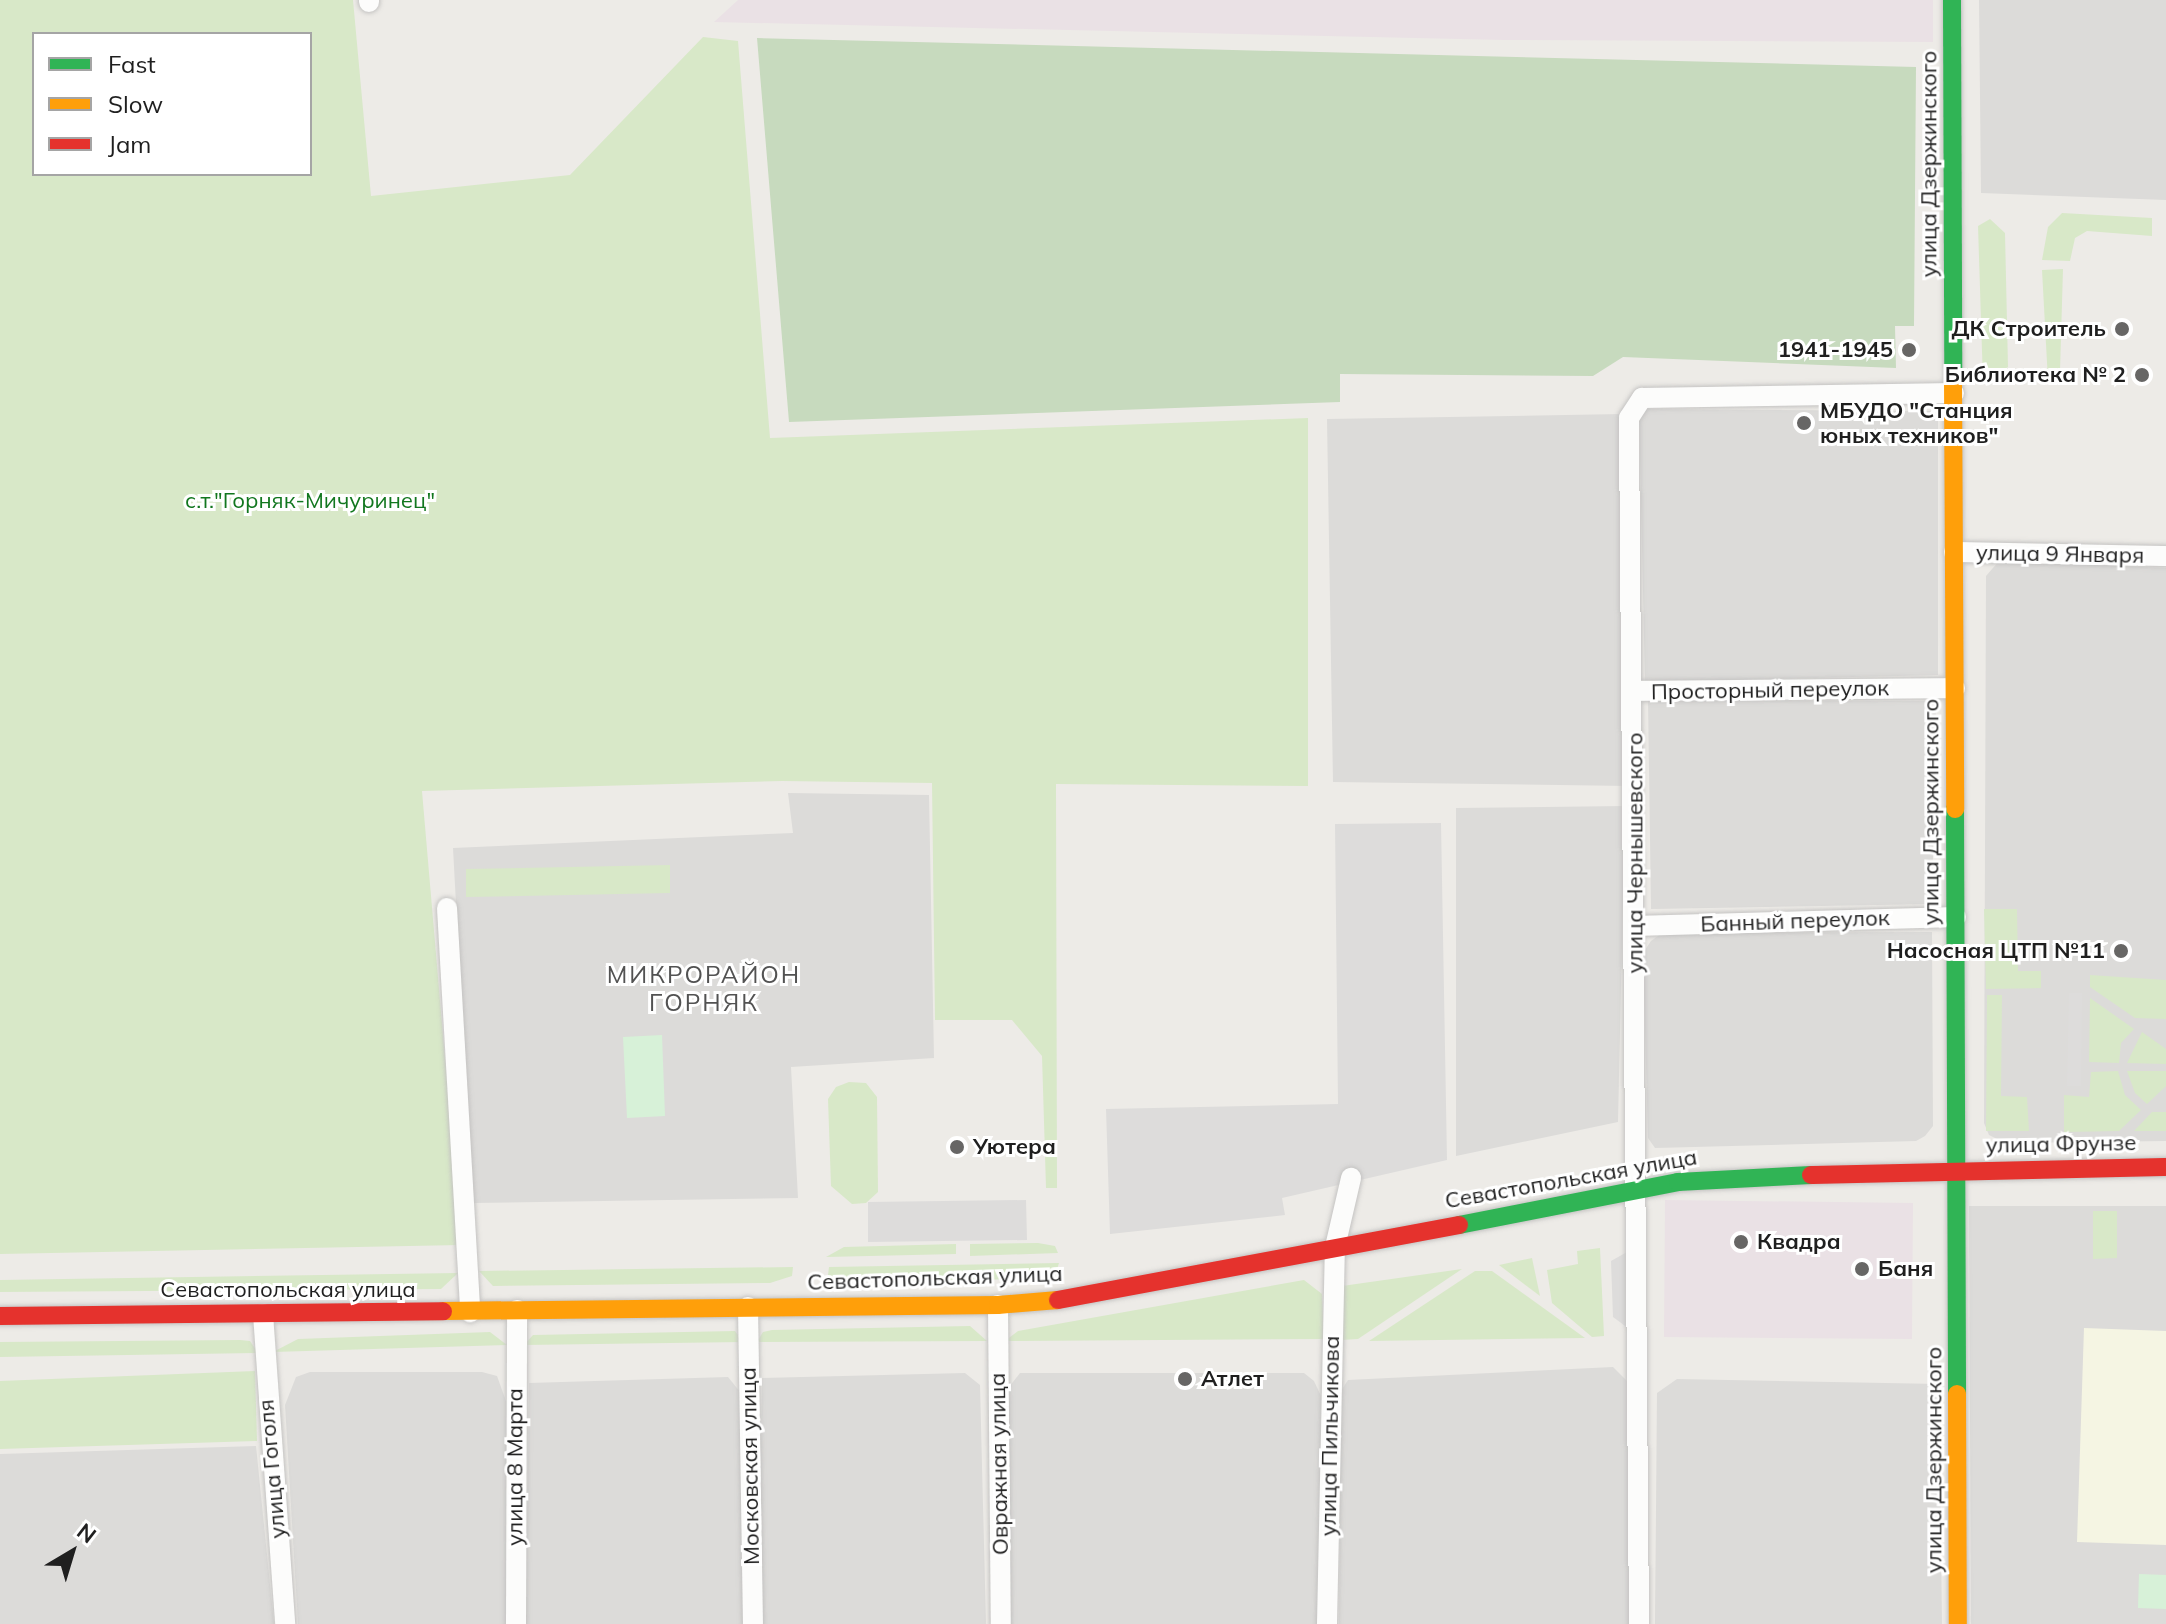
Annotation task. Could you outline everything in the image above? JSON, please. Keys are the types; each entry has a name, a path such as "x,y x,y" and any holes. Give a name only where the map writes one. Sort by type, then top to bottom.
{"main road":[{"name":"улица Дзержинского","path":"1952,0 1958,1624"},
{"name":"улица Фрунзе","path":"1957,1169 2166,1167"},
{"name":"Севастопольская улица","path":"0,1316 998,1305 1091,1297 1678,1182 1957,1169"}],"street":[{"name":"улица Чернышевского","path":"1639,1624 1634,691 1629,418 1642,398 1954,393"},
{"name":"улица 9 Января","path":"1954,552 2166,556"},
{"name":"Просторный переулок","path":"1634,691 1955,688"},
{"path":"447,908 470,1312"},
{"name":"Банный переулок","path":"1635,926 1956,917"},
{"name":"улица Пильчикова","path":"1327,1624 1335,1247 1351,1178"},
{"name":"Овражная улица","path":"998,1305 1001,1624"},
{"name":"Московская улица","path":"748,1307 753,1624"},
{"name":"улица 8 Марта","path":"516,1624 517,1310"},
{"name":"улица Гоголя","path":"263,1314 285,1624"}],"shaded area":[{"path":"738,0 1933,0 1933,42 1505,40 714,22"},
{"path":"1979,0 2166,0 2166,200 1981,193"},
{"path":"1639,409 1938,411 1938,675 1645,682"},
{"path":"1622,414 1629,786 1333,782 1327,419"},
{"path":"1999,561 2166,568 2166,1141 2005,1143 1989,1135 1984,1123 1986,576"},
{"path":"1648,700 1936,701 1932,904 1651,909"},
{"path":"788,793 929,795 934,1058 791,1067 798,1198 472,1203 453,848 793,833"},
{"path":"1625,806 1618,1122 1456,1156 1456,808"},
{"path":"1441,823 1447,1160 1282,1198 1285,1215 1110,1234 1106,1109 1338,1104 1335,824"},
{"path":"1932,932 1933,1126 1925,1136 1916,1141 1655,1148 1648,1138 1643,953 1651,941 1662,933"},
{"path":"2069,993 2082,993 2081,1086 2067,1086"},
{"path":"1026,1200 1027,1240 868,1242 868,1202"},
{"path":"1665,1200 1913,1203 1912,1339 1664,1337"},
{"path":"1969,1206 2166,1206 2166,1624 1971,1624"},
{"path":"1627,1252 1628,1328 1613,1317 1611,1261"},
{"path":"2084,1328 2166,1331 2166,1545 2077,1542"},
{"path":"1613,1367 1630,1384 1629,1624 1339,1624 1341,1391 1348,1380"},
{"path":"310,1372 482,1372 497,1376 506,1401 506,1624 298,1624 285,1405 296,1377"},
{"path":"965,1373 980,1385 986,1624 758,1624 762,1378"},
{"path":"1020,1373 1304,1373 1314,1381 1321,1396 1318,1624 1008,1624 1006,1391"},
{"path":"728,1377 741,1393 745,1624 526,1624 529,1383"},
{"path":"1677,1379 1939,1384 1942,1624 1655,1624 1657,1393"},
{"path":"256,1446 274,1624 0,1624 0,1454"}],"green space":[{"name":"с.т.\"Горняк-Мичуринец\"","path":"0,0 353,0 371,196 570,175 703,37 738,41 770,438 1308,418 1308,786 1056,784 1057,1188 1046,1188 1042,1056 1012,1020 935,1020 932,783 782,781 422,791 461,1245 0,1254"},
{"path":"757,38 1916,67 1914,326 1895,326 1896,368 1623,357 1593,376 1340,374 1340,402 789,422"},
{"path":"2062,213 2152,218 2152,236 2087,231 2075,238 2070,261 2042,260 2048,227"},
{"path":"1990,219 2005,233 2008,367 1983,382 1978,226"},
{"path":"2063,269 2060,371 2048,381 2042,270"},
{"path":"670,865 670,893 466,897 466,869"},
{"path":"1984,909 2017,909 2018,971 2041,971 2041,988 1986,989"},
{"path":"2090,975 2166,980 2166,1019 2135,1018 2090,987"},
{"path":"1987,995 2002,995 2001,1096 2027,1097 2029,1131 1986,1131"},
{"path":"2090,998 2134,1029 2121,1043 2119,1063 2089,1062"},
{"path":"2142,1032 2166,1049 2166,1064 2127,1063"},
{"path":"662,1035 665,1116 627,1118 623,1037"},
{"path":"2118,1071 2125,1095 2141,1110 2119,1131 2064,1132 2064,1095 2089,1097 2091,1072"},
{"path":"2127,1071 2166,1071 2166,1086 2147,1104 2135,1093"},
{"path":"849,1082 866,1083 877,1097 878,1192 866,1203 852,1204 831,1186 828,1099 836,1087"},
{"path":"2152,1112 2166,1112 2166,1131 2134,1131"},
{"path":"2093,1211 2117,1211 2117,1258 2093,1259"},
{"path":"1038,1243 1055,1246 1058,1253 970,1256 970,1244"},
{"path":"956,1244 956,1254 826,1257 844,1247"},
{"path":"1600,1248 1604,1336 1592,1337 1552,1303 1547,1270 1578,1264 1577,1251"},
{"path":"1532,1258 1540,1296 1499,1265"},
{"path":"1059,1263 1054,1279 839,1281 828,1275 829,1267"},
{"path":"793,1267 792,1276 770,1283 493,1286 479,1271"},
{"path":"1462,1269 1358,1339 1341,1340 1342,1286"},
{"path":"1475,1271 1492,1271 1585,1338 1369,1341"},
{"path":"458,1273 441,1289 0,1292 0,1280"},
{"path":"1304,1280 1322,1294 1324,1339 1005,1341 1018,1331"},
{"path":"970,1326 987,1341 757,1342 763,1332 772,1330"},
{"path":"735,1331 743,1342 524,1345 533,1335"},
{"path":"490,1332 507,1345 273,1352 298,1339"},
{"path":"250,1341 258,1353 0,1357 0,1342"},
{"path":"255,1371 257,1441 0,1449 0,1381"},
{"path":"2139,1574 2166,1575 2166,1609 2138,1608"}],"traffic: fast":[{"path":"1952,0 1953,381"},
{"path":"1955,809 1957,1394"},
{"path":"1459,1225 1678,1182 1811,1175"}],"traffic: slow":[{"path":"1953,381 1955,809"},
{"path":"443,1311 998,1305 1058,1300"},
{"path":"1957,1394 1958,1624"}],"traffic: jam":[{"path":"1811,1175 2166,1167"},
{"path":"1058,1300 1459,1225"},
{"path":"0,1316 443,1311"}],"place":[{"name":"ДК Строитель","path":"2122,329"},
{"name":"1941-1945","path":"1909,350"},
{"name":"Библиотека № 2","path":"2142,375"},
{"name":"МБУДО \"Станция юных техников\"","path":"1804,423"},
{"name":"Насосная ЦТП №11","path":"2121,951"},
{"name":"Уютера","path":"957,1147"},
{"name":"Квадра","path":"1741,1242"},
{"name":"Баня","path":"1862,1269"},
{"name":"Атлет","path":"1185,1379"}],"district":[{"name":"МИКРОРАЙОН ГОРНЯК","path":"704,989"}]}
